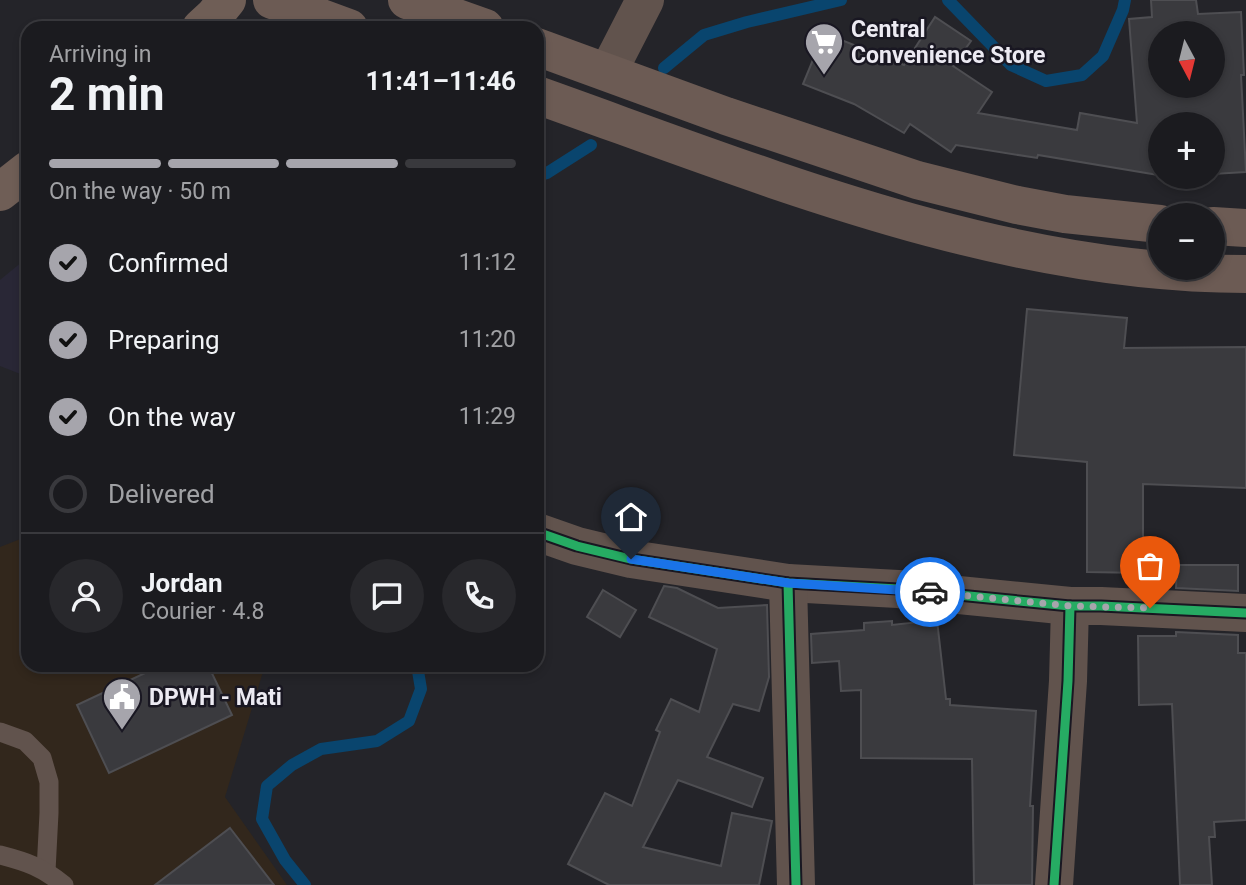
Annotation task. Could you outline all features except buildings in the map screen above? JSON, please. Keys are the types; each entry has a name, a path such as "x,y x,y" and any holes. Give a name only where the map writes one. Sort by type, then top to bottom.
{"main road":[{"path":"272,0 330,21"},
{"path":"407,0 466,21"},
{"path":"544,49 726,116 917,180 1017,205 1066,214 1148,223"},
{"path":"544,97 792,185 959,236 1123,265 1175,271 1246,274"},
{"path":"1225,227 1246,228"}],"street":[{"path":"209,21 227,0"},
{"path":"608,72 645,0"},
{"path":"0,192 21,176"},
{"path":"544,534 577,546 631,559 788,583 898,589 1070,606 1246,613"},
{"path":"788,583 796,885"},
{"path":"1055,885 1070,606"}],"lane":[{"path":"0,732 25,741 42,758 48,782 46,871"},
{"path":"0,855 46,871 64,885"}],"shaded area":[{"path":"21,263 21,374 0,366 0,280"},
{"name":"DPWH - Mati","path":"21,539 21,672 263,672 225,797 287,885 0,885 0,547"}],"waterway":[{"path":"664,68 704,35 841,0"},
{"path":"948,0 1011,65 1046,81 1082,75 1103,56 1125,0"},
{"path":"544,174 591,145"},
{"path":"305,885 285,860 262,819 267,786 292,765 321,749 377,741 409,721 421,689 418,672"}],"cycle path":[{"path":"544,534 577,546 631,559 788,583 898,589 1070,606"},
{"path":"788,583 796,885"},
{"path":"1054,885 1068,681 1070,606 1246,613"}],"way so far":[{"path":"930,592 1070,606 1150,608"}],"place":[{"name":"Central Convenience Store","path":"824,76"},
{"name":"DPWH - Mati","path":"122,731"}],"route":[{"path":"631,559 788,583 930,592"}]}
